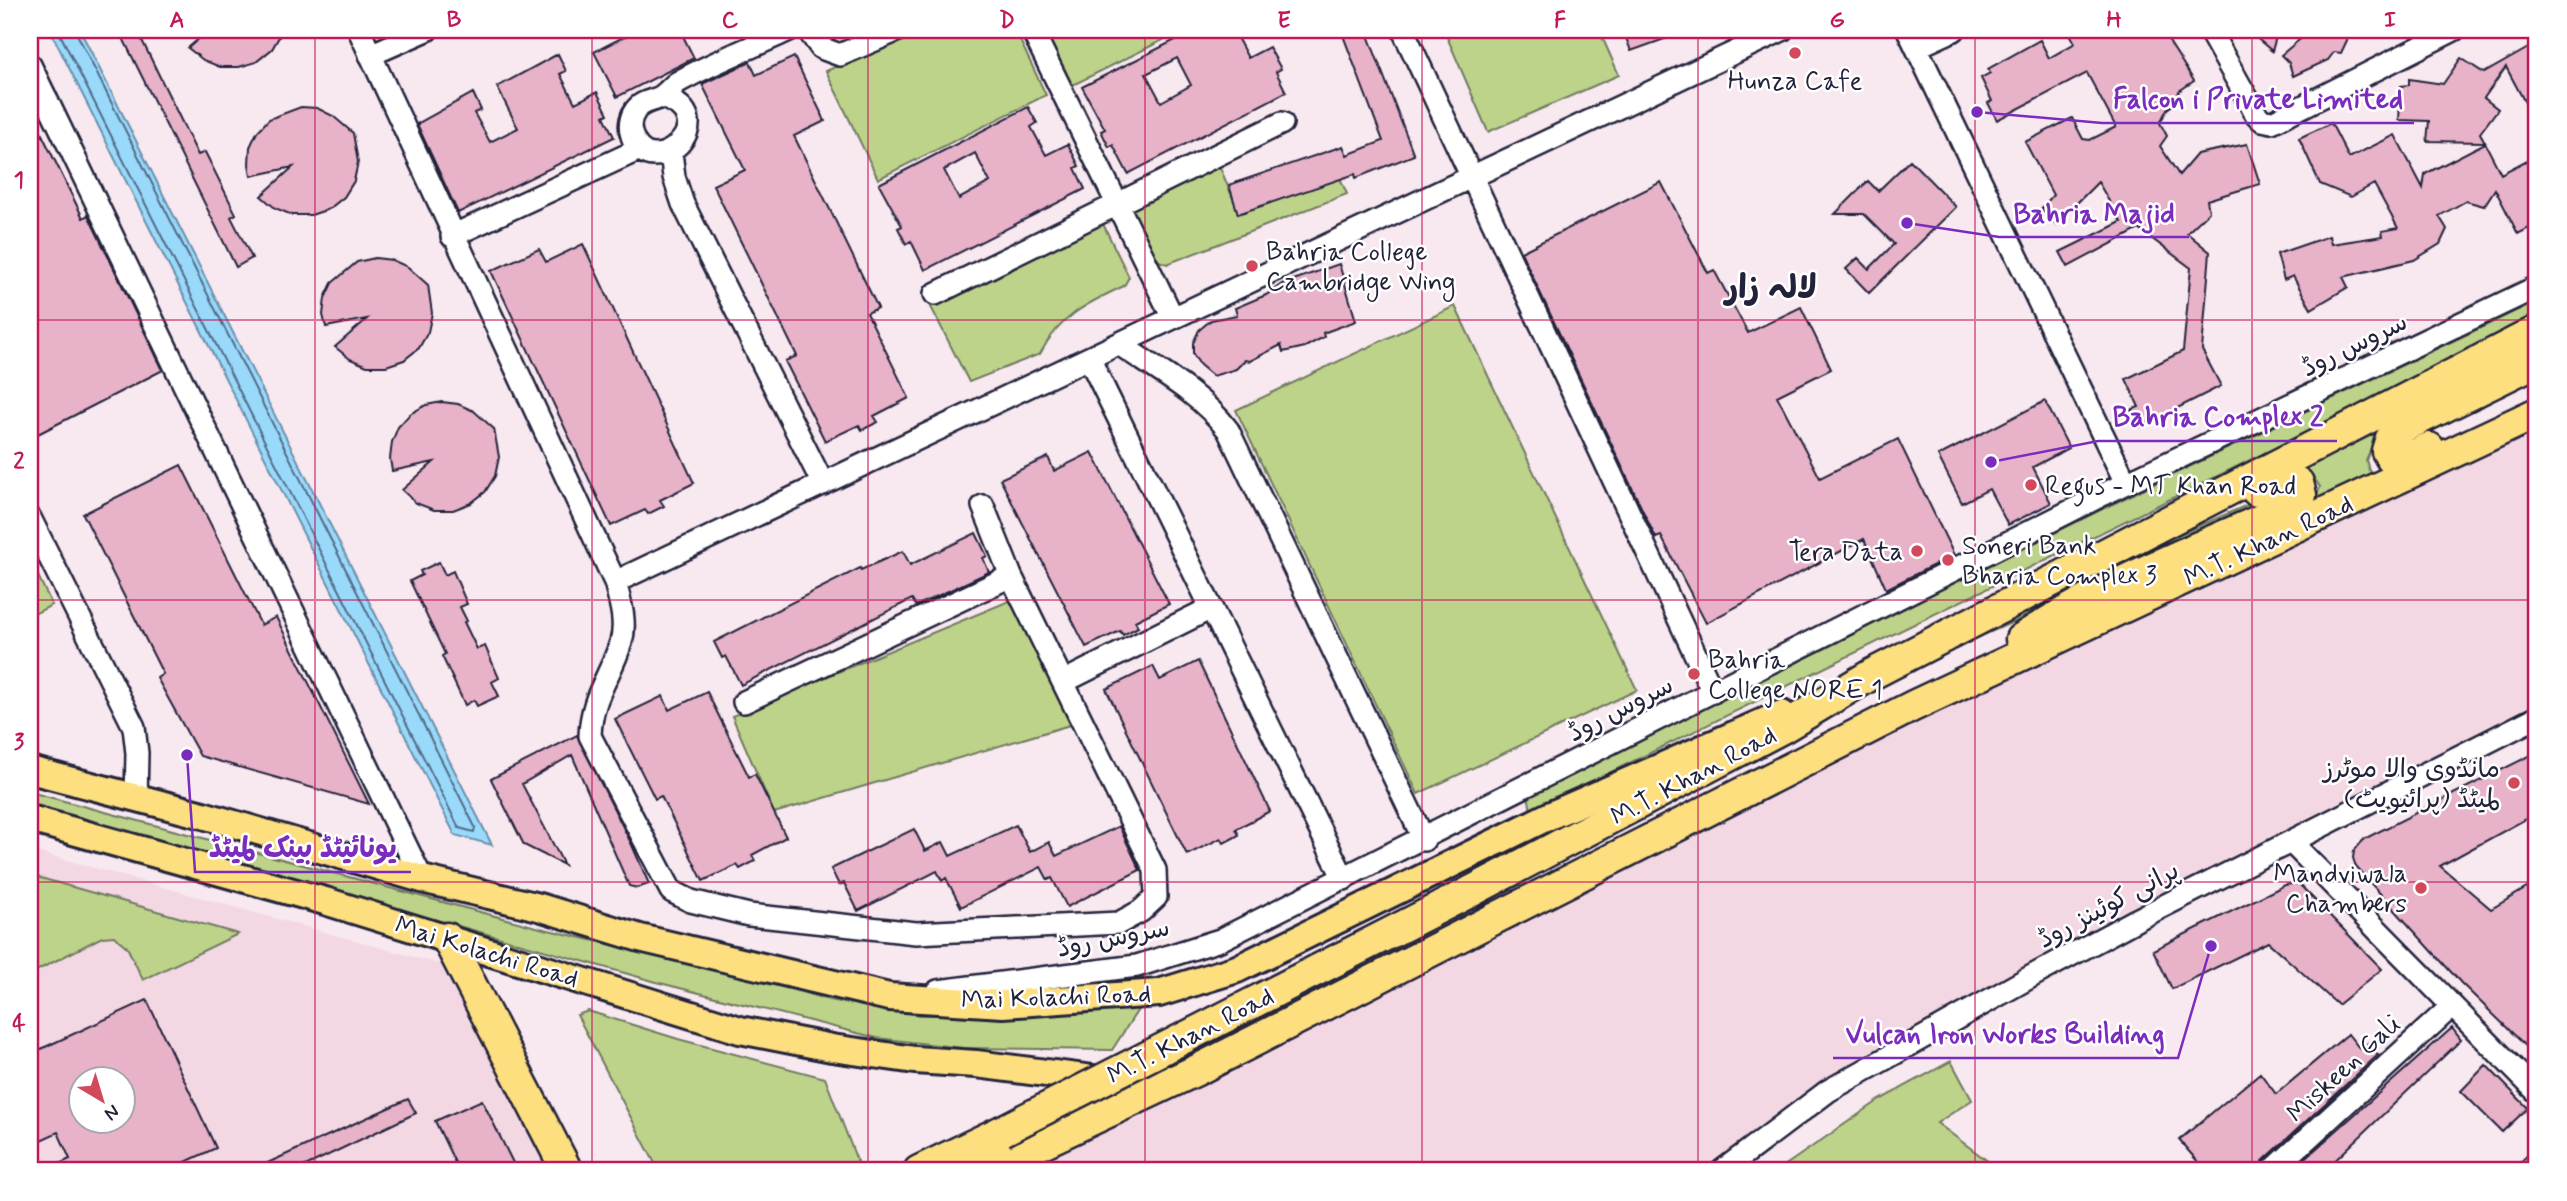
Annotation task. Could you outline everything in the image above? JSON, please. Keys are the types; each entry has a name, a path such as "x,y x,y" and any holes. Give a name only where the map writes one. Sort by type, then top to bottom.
{"highway":[{"name":"M.T. Khan Road","path":"919,1171 1470,892 1784,727 1874,673 2143,537 2537,331"},
{"path":"2537,361 2403,427 2391,438 2387,451 2391,458 2402,461 2537,399"},
{"name":"M.T. Khan Road","path":"983,1171 1196,1070 1935,696 2537,413"},
{"path":"1935,696 2055,617 2138,575 2295,505 2301,495 2298,483 2288,479 2143,537"},
{"path":"447,938 566,1171"}],"main road":[{"name":"Mai Kolachi Road","path":"30,770 422,879 538,907 640,938 889,997 1003,1004 1159,993 1237,969 1513,834 1874,673"},
{"name":"Mai Kolachi Road","path":"30,819 447,938 740,1030 832,1048 1140,1085 1196,1070"}],"street":[{"path":"359,30 452,236 615,582 622,610 622,640 591,710 590,736 671,891 691,901 748,915 916,933 1119,923 1141,911 1156,897 1155,870 1011,576 983,506"},
{"path":"370,55 427,30"},
{"path":"660,97 673,101 682,109 687,121 687,134 681,145 670,152 655,155 640,149 632,137 630,123 635,109 646,100 660,97 677,83 789,30"},
{"path":"808,30 821,48 840,55 898,30"},
{"path":"1032,30 1173,318"},
{"path":"1403,30 1713,692"},
{"path":"615,582 1782,30"},
{"path":"1954,30 1912,39 2126,483"},
{"path":"2209,30 2256,114 2262,120 2272,122 2454,30"},
{"path":"30,65 422,879"},
{"path":"935,294 1282,123"},
{"path":"452,236 640,149"},
{"path":"670,152 674,177 683,204 823,484"},
{"name":"سروس روڈ","path":"889,997 1137,966 1220,940 1424,840 2126,483 2537,287"},
{"path":"1119,344 1188,390 1214,411 1228,430 1424,840"},
{"path":"1089,358 1344,879"},
{"path":"30,518 134,727 137,753 136,799"},
{"path":"744,702 1011,576"},
{"path":"1063,682 1211,608"},
{"name":"پرانی کوئینز روڈ","path":"1722,1171 1828,1091 2102,938 2537,717"},
{"path":"1497,803 1513,834"},
{"path":"2291,842 2537,1092"},
{"name":"Miskeen Gali","path":"2272,1171 2451,1007"}],"shaded area":[{"path":"2537,430 2537,709 1828,1091 1722,1171 1002,1171 1363,999 1953,706"},
{"path":"30,850 443,965 550,1171 30,1171"}],"green space":[{"path":"918,30 1015,30 1046,95 878,179 826,71"},
{"path":"1037,30 1183,30 1065,89"},
{"path":"1444,30 1599,30 1619,75 1488,132"},
{"path":"1219,165 1239,213 1340,178 1347,194 1167,264 1156,260 1128,212 1131,206"},
{"path":"1102,222 1129,277 1124,286 1075,312 1056,330 1040,354 969,382 927,299"},
{"path":"2537,301 2537,320 1531,811 1528,795 2151,485"},
{"path":"1455,306 1637,690 1418,794 1236,410"},
{"path":"2378,432 2366,460 2369,470 2380,477 2311,513 2320,487 2314,478 2300,469"},
{"path":"2289,487 2291,500 1893,675 2027,600"},
{"path":"30,559 52,605 30,616"},
{"path":"1014,599 1073,724 774,813 732,716"},
{"path":"30,792 540,928 756,979 829,1000 919,1015 1024,1014 1139,1008 1112,1050 963,1048 877,1038 660,983 30,805"},
{"path":"30,875 238,934 143,980 127,947 114,936 102,937 30,974"},
{"path":"588,1011 678,1039 825,1078 861,1171 659,1171 577,1015"},
{"path":"1951,1061 1972,1100 1937,1123 2001,1171 1777,1171 1878,1101"}],"water":[{"path":"50,30 80,30 492,845 455,835"}],"building":[{"path":"119,30 137,30 198,155 205,152 236,214 231,217 252,258 236,267"},
{"path":"209,30 283,30 272,49 256,62 239,67 220,67 203,60 188,48"},
{"path":"637,30 680,30 694,58 617,97 594,52"},
{"path":"1195,30 1233,30 1248,58 1269,47 1281,69 1276,72 1286,92 1128,174 1113,145 1109,147 1101,131 1105,129 1082,87","holes":["1177,58 1191,85 1161,102 1146,74"]},
{"path":"1341,30 1366,30 1414,155 1356,178 1355,174 1238,214 1229,185 1343,146 1347,155 1383,141"},
{"path":"1623,30 1684,30 1684,32 1631,51"},
{"path":"2068,30 2188,30 2168,40 2194,81 2179,91 2177,102 2167,109 2160,123 2167,136 2160,146 2179,175 2197,154 2247,144 2260,184 2207,200 2209,212 2187,233 2210,252 2202,350 2221,386 2140,427 2131,410 2139,407 2126,379 2183,351 2191,268 2139,229 2068,267 2060,252 2121,222 2098,182 2056,224 2041,209 2053,195 2025,142 2072,118 2083,139 2090,140 2116,127 2087,73 1997,120 1988,103 1992,101 1981,78 1990,73 1988,69 2040,40 2049,58 2075,43"},
{"path":"2247,30 2278,30 2272,51"},
{"path":"2311,30 2350,34 2341,53 2334,52 2328,60 2293,76 2289,63 2281,55"},
{"path":"2530,47 2537,60 2537,125 2506,67 2484,98 2498,109 2480,133 2485,142 2427,141 2429,121 2399,120 2401,86 2409,85 2409,79 2443,84 2461,58 2484,73"},
{"path":"558,54 566,71 560,74 575,103 597,92 608,114 604,116 614,137 458,213 417,124 473,93 481,110 474,113 490,142 518,128 497,87"},
{"path":"794,57 825,121 794,136 878,308 867,313 909,398 874,416 878,422 862,430 859,425 825,441 785,361 797,356 713,185 745,170 702,84 750,62 756,75"},
{"path":"301,107 317,108 333,116 353,133 358,162 354,181 344,197 329,209 311,215 292,215 275,208 261,196 293,167 251,176 249,164 250,147 257,132 269,119"},
{"path":"1028,107 1037,123 1031,127 1046,155 1068,144 1079,166 1075,168 1085,189 925,270 911,241 906,244 898,228 902,226 879,184","holes":["975,153 990,182 959,199 944,170"]},
{"path":"30,110 83,218 88,215 163,370 30,438"},
{"path":"2331,123 2349,158 2395,135 2423,188 2425,174 2485,143 2501,174 2537,155 2537,224 2518,234 2495,189 2484,206 2466,201 2439,216 2447,229 2440,244 2414,260 2343,277 2348,287 2311,309 2293,276 2284,280 2277,254 2329,236 2331,244 2383,236 2382,231 2398,228 2374,184 2351,197 2320,184 2299,138"},
{"path":"1910,160 1956,207 1869,293 1846,269 1858,258 1869,269 1894,244 1864,214 1835,214 1868,181 1878,191"},
{"path":"1661,182 1708,273 1714,270 1748,333 1801,307 1831,369 1777,396 1820,478 1898,439 1954,555 1886,589 1864,539 1706,623 1661,536 1656,538 1650,526 1521,252"},
{"path":"583,244 694,483 660,500 664,506 648,514 645,510 611,526 491,271 539,249 546,262"},
{"path":"375,258 392,260 408,267 428,285 432,313 428,332 419,348 404,360 386,366 367,366 350,359 335,347 367,319 326,327 323,315 325,298 332,283 357,262"},
{"path":"1339,264 1356,321 1323,333 1324,337 1305,347 1283,352 1281,345 1250,361 1245,360 1236,369 1213,376 1200,365 1193,354 1193,343 1199,330 1211,320 1237,315 1235,308 1266,295 1282,284"},
{"path":"2045,401 2069,448 2033,467 2051,503 2008,525 1989,489 1962,503 1938,456"},
{"path":"442,402 458,404 474,411 494,429 499,457 495,476 485,492 471,503 453,510 434,510 416,503 402,490 434,462 392,471 390,459 392,442 398,427 410,414 426,405"},
{"path":"1092,452 1169,604 1135,621 1138,627 1123,635 1120,631 1086,647 1000,479 1048,457 1054,471"},
{"path":"181,465 261,625 276,617 369,804 200,756 157,678 163,674 83,514"},
{"path":"976,533 987,556 983,558 989,572 916,606 912,599 741,685 726,656 722,658 714,642 860,568 861,570 903,551 910,565"},
{"path":"439,562 445,575 453,571 467,604 460,607 467,621 464,622 477,649 485,646 499,678 492,682 499,696 477,706 474,700 465,705 442,656 445,654 410,581 422,575 420,571"},
{"path":"1198,661 1270,811 1236,829 1239,835 1224,843 1221,838 1187,855 1106,689 1153,666 1160,680"},
{"path":"707,692 749,777 755,774 786,837 752,855 755,861 740,869 737,865 703,881 661,796 655,799 615,719 663,696 669,710"},
{"path":"577,735 649,884 637,888 629,886 572,755 522,784 564,865 524,845 491,779"},
{"name":"Mandviwala Chambers","path":"2537,752 2537,813 2440,866 2491,909 2537,882 2537,1057 2461,983 2356,867 2353,858 2354,851 2364,839"},
{"path":"1016,825 1030,852 1049,842 1056,856 1119,826 1140,870 1067,907 1052,878 1048,880 1041,867 961,907 946,878 942,881 937,871 858,911 844,883 839,885 831,869 914,829 925,851 943,842 950,856"},
{"path":"2298,883 2382,969 2338,1005 2268,942 2172,989 2153,950 2285,885"},
{"path":"147,1000 216,1148 166,1171 44,1171 70,1159 58,1132 30,1145 30,1054"},
{"path":"2452,1028 2461,1040 2324,1171 2291,1171"},
{"path":"2348,1034 2360,1049 2368,1043 2378,1055 2263,1161 2259,1171 2206,1171 2179,1140 2260,1073 2276,1094"},
{"path":"2486,1065 2528,1108 2502,1132 2461,1091"},
{"path":"408,1099 416,1113 295,1171 250,1171"},
{"path":"482,1100 517,1171 459,1171 435,1121"},
{"path":"2537,1146 2537,1171 2511,1171"}],"place":[{"name":"Hunza Cafe","path":"1795,53"},
{"name":"Falcon i Private Limited","path":"1977,112"},
{"name":"Bahria Majid","path":"1907,223"},
{"name":"Bahria College Cambridge Wing","path":"1252,266"},
{"name":"Bahria Complex 2","path":"1991,462"},
{"name":"Regus - MT Khan Road","path":"2031,485"},
{"name":"Tera Data","path":"1917,551"},
{"name":"Soneri Bank Bharia Complex 3","path":"1948,560"},
{"name":"Bahria College NORE 1","path":"1694,674"},
{"name":"یونائیٹڈ بینک لمیٹڈ","path":"187,755"},
{"name":"مانڈوی والا موٹرز (پرائیویٹ) لمیٹڈ","path":"2514,783"},
{"name":"Mandviwala Chambers","path":"2421,888"},
{"name":"Vulcan Iron Works Building","path":"2211,946"}],"district":[{"name":"لالہ زار","path":"1771,286"}]}
